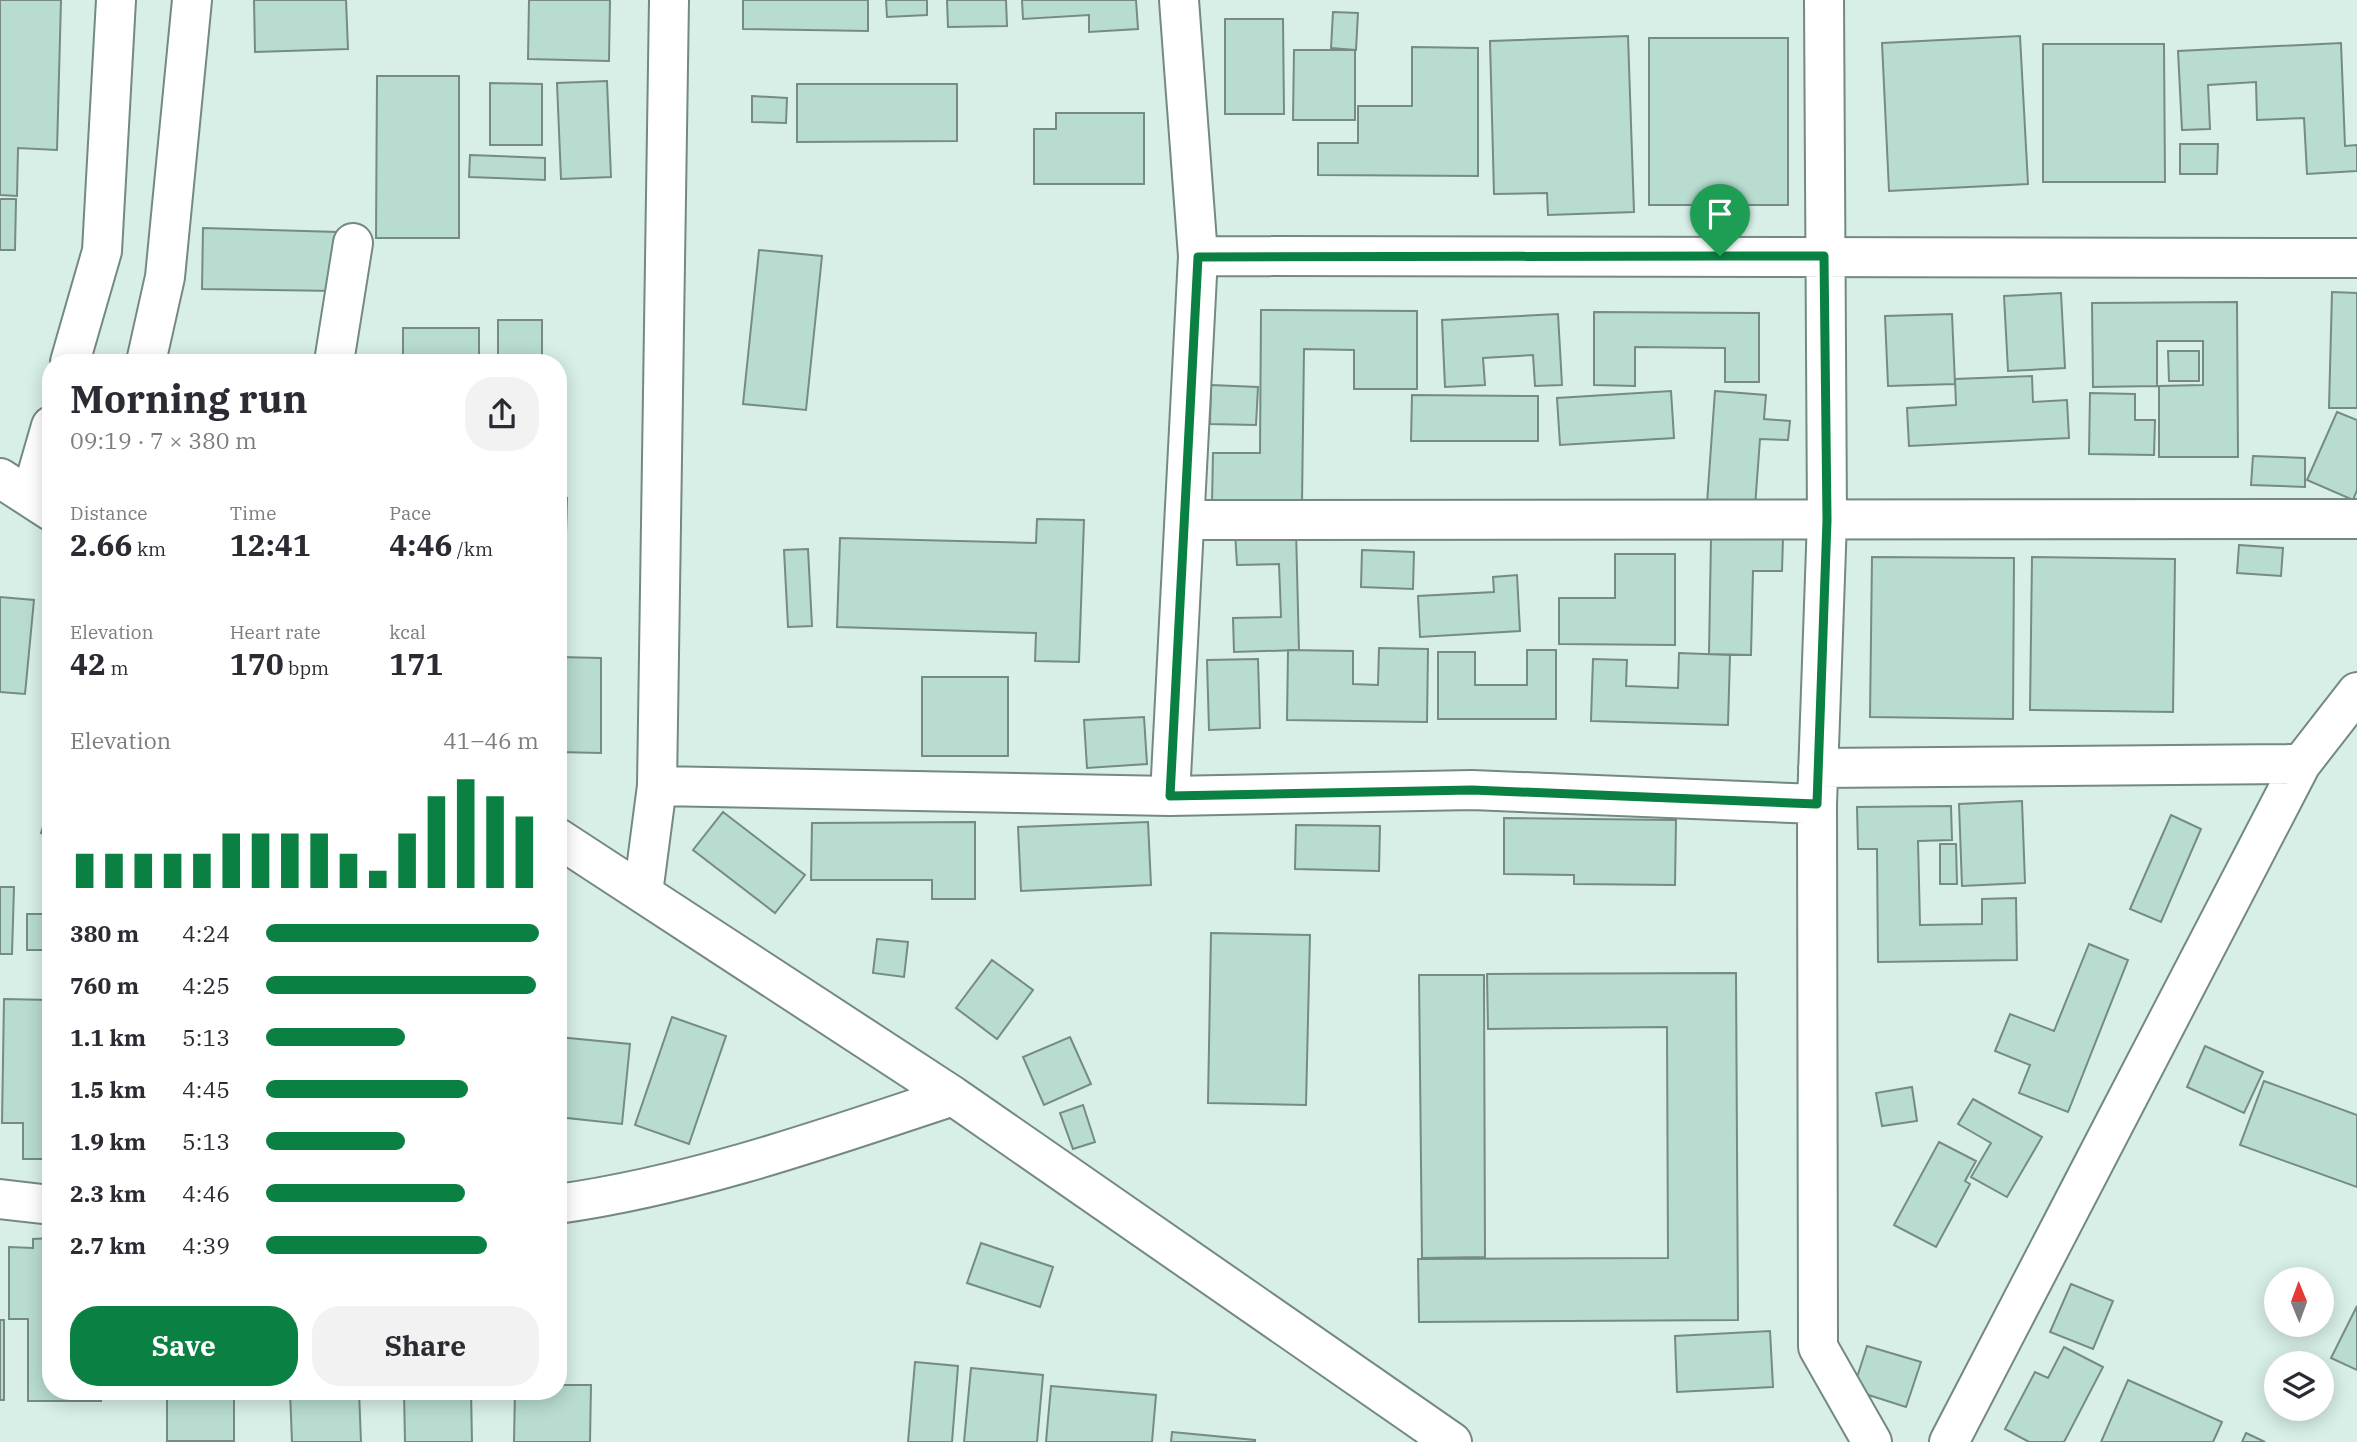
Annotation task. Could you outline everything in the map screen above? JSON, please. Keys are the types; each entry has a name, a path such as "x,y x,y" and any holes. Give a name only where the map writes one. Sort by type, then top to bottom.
{"street":[{"path":"71,354 102,251 116,0"},
{"path":"148,354 165,277 192,0"},
{"path":"643,893 657,786 669,0"},
{"path":"1170,796 1198,257 1179,0"},
{"path":"1824,0 1827,520 1818,786 1818,1347 1872,1442"},
{"path":"335,354 353,243"},
{"path":"1198,257 2357,258"},
{"path":"28,491 42,451"},
{"path":"1185,520 2357,519"},
{"path":"1963,1437 2301,764 2357,691"},
{"path":"657,786 1170,796 1818,786 2301,764"},
{"path":"567,844 953,1097 1403,1426 1452,1442"},
{"path":"567,1203 604,1198 796,1148 953,1097"},
{"path":"0,1199 42,1204"}],"building":[{"path":"0,0 61,0 57,150 18,148 17,196 0,195"},
{"path":"254,0 346,0 348,49 255,52"},
{"path":"529,0 610,0 609,61 528,59"},
{"path":"743,0 868,0 868,31 743,29"},
{"path":"886,0 927,0 927,15 887,17"},
{"path":"947,0 1006,0 1007,26 948,27"},
{"path":"1022,0 1136,0 1138,29 1089,32 1089,15 1023,19"},
{"path":"1333,12 1358,13 1356,50 1331,48"},
{"path":"1225,19 1283,19 1284,114 1225,114"},
{"path":"1628,36 1634,212 1548,215 1547,193 1494,194 1490,41"},
{"path":"2020,36 2028,184 1889,191 1882,43"},
{"path":"1649,38 1788,38 1788,205 1649,205"},
{"path":"2341,43 2345,146 2357,145 2357,171 2307,174 2304,118 2257,120 2256,82 2208,85 2210,129 2182,130 2178,51"},
{"path":"2043,44 2164,44 2165,182 2043,182"},
{"path":"1412,47 1478,48 1478,176 1318,175 1318,143 1358,143 1358,106 1412,106"},
{"path":"1294,50 1355,50 1355,120 1293,120"},
{"path":"377,76 459,76 459,238 376,238"},
{"path":"607,81 611,177 561,179 557,83"},
{"path":"490,83 542,84 542,145 490,145"},
{"path":"797,84 957,84 957,141 797,142"},
{"path":"752,96 787,98 786,123 752,122"},
{"path":"1056,113 1144,113 1144,184 1034,184 1034,129 1056,129"},
{"path":"2180,144 2218,144 2217,174 2180,174"},
{"path":"470,155 545,158 545,180 469,177"},
{"path":"0,199 16,199 15,250 0,250"},
{"path":"203,228 337,232 336,291 202,289"},
{"path":"759,250 822,256 806,410 743,404"},
{"path":"2332,292 2357,293 2357,408 2329,408"},
{"path":"2061,293 2065,368 2008,371 2004,296"},
{"path":"2237,302 2238,457 2159,457 2159,386 2203,385 2203,341 2157,341 2157,386 2093,387 2092,303"},
{"path":"1261,310 1417,311 1417,389 1354,389 1354,350 1304,349 1302,504 1212,503 1213,453 1260,453"},
{"path":"1594,312 1759,313 1759,382 1725,382 1725,348 1635,347 1635,386 1594,385"},
{"path":"1558,314 1562,385 1535,386 1533,355 1483,358 1485,385 1445,387 1442,320"},
{"path":"1952,314 1955,384 1888,386 1885,316"},
{"path":"498,320 542,320 542,354 498,354"},
{"path":"403,328 479,328 479,354 403,354"},
{"path":"2168,351 2199,351 2199,381 2169,381"},
{"path":"2032,376 2033,402 2067,400 2069,438 1909,446 1907,408 1956,405 1955,379"},
{"path":"1211,385 1258,387 1256,425 1210,424"},
{"path":"1671,391 1674,438 1560,445 1557,398"},
{"path":"1715,391 1766,395 1764,419 1790,421 1788,440 1760,439 1755,507 1707,503"},
{"path":"2090,393 2135,394 2135,420 2155,420 2154,455 2089,454"},
{"path":"1412,395 1538,396 1538,441 1411,441"},
{"path":"2337,412 2357,420 2357,490 2353,500 2307,480"},
{"path":"2253,456 2305,458 2305,487 2251,485"},
{"path":"1037,519 1084,520 1079,662 1035,661 1036,633 837,627 840,538 1036,543"},
{"path":"1296,530 1299,650 1234,652 1233,618 1281,617 1279,564 1237,565 1235,532"},
{"path":"1711,538 1783,538 1782,571 1753,571 1751,655 1709,654"},
{"path":"2239,545 2283,548 2281,576 2237,573"},
{"path":"808,549 812,626 788,627 784,550"},
{"path":"1362,550 1414,552 1413,589 1361,587"},
{"path":"1615,554 1675,554 1675,645 1559,644 1559,598 1615,598"},
{"path":"1872,557 2014,558 2013,719 1870,717"},
{"path":"2032,557 2175,559 2173,712 2030,710"},
{"path":"1517,575 1520,631 1420,637 1418,596 1494,592 1493,577"},
{"path":"0,597 34,600 25,694 0,692"},
{"path":"1379,648 1428,649 1427,722 1287,720 1288,650 1353,651 1353,684 1378,685"},
{"path":"1527,650 1556,650 1556,719 1438,719 1438,652 1475,652 1475,685 1527,685"},
{"path":"1679,653 1730,655 1728,725 1591,721 1593,659 1627,660 1626,686 1678,688"},
{"path":"567,657 601,658 601,753 567,752"},
{"path":"1258,659 1260,728 1209,730 1207,660"},
{"path":"922,677 1008,677 1008,756 922,756"},
{"path":"1144,717 1147,764 1087,768 1084,720"},
{"path":"2022,801 2025,883 1962,886 1959,804"},
{"path":"1951,806 1952,840 1918,841 1920,925 1982,924 1982,899 2016,898 2017,960 1878,962 1877,849 1858,849 1857,807"},
{"path":"723,812 805,875 775,913 693,850"},
{"path":"2171,815 2201,829 2161,922 2130,909"},
{"path":"1504,818 1676,820 1675,885 1574,884 1574,875 1504,874"},
{"path":"975,822 975,899 932,899 932,880 811,880 812,823"},
{"path":"1148,822 1151,885 1021,891 1018,827"},
{"path":"1296,825 1380,826 1379,871 1295,869"},
{"path":"1940,844 1956,844 1957,884 1940,884"},
{"path":"0,887 14,887 12,954 0,954"},
{"path":"27,914 42,914 42,950 27,950"},
{"path":"1211,933 1310,935 1306,1105 1208,1103"},
{"path":"877,939 908,942 904,977 873,973"},
{"path":"2089,944 2128,960 2068,1112 2019,1093 2030,1065 1995,1051 2010,1014 2054,1031"},
{"path":"992,960 1033,990 997,1039 956,1008"},
{"path":"1736,973 1738,1320 1419,1322 1418,1259 1668,1258 1667,1027 1488,1029 1487,974"},
{"path":"1419,975 1484,975 1485,1257 1422,1258"},
{"path":"4,999 42,1000 42,1159 23,1159 23,1123 2,1123"},
{"path":"672,1017 726,1036 689,1144 635,1125"},
{"path":"1070,1037 1091,1084 1044,1105 1023,1057"},
{"path":"567,1038 630,1044 622,1124 567,1118"},
{"path":"2205,1046 2263,1072 2244,1113 2187,1087"},
{"path":"2264,1081 2357,1115 2357,1187 2240,1145"},
{"path":"1912,1087 1917,1121 1882,1126 1876,1093"},
{"path":"1973,1099 2042,1137 2007,1197 1971,1177 1991,1143 1958,1124"},
{"path":"1083,1105 1095,1142 1073,1149 1060,1113"},
{"path":"1939,1142 1976,1161 1965,1181 1970,1184 1936,1247 1894,1225"},
{"path":"42,1238 42,1400 101,1401 28,1401 28,1319 9,1319 9,1247 33,1248 33,1239"},
{"path":"981,1243 1053,1267 1040,1307 967,1283"},
{"path":"2071,1284 2113,1301 2093,1349 2050,1332"},
{"path":"2357,1306 2357,1370 2334,1359 2334,1352"},
{"path":"0,1320 4,1320 4,1400 0,1400"},
{"path":"1770,1331 1773,1387 1677,1392 1675,1336"},
{"path":"1867,1346 1921,1362 1906,1407 1853,1390"},
{"path":"2064,1347 2103,1367 2064,1442 2029,1442 2005,1429 2035,1372 2048,1378"},
{"path":"915,1362 958,1366 952,1442 908,1442"},
{"path":"971,1368 1043,1375 1037,1442 964,1442"},
{"path":"2128,1380 2222,1422 2213,1442 2101,1442"},
{"path":"567,1385 591,1385 590,1442 514,1442 515,1400 567,1400"},
{"path":"1051,1386 1156,1395 1152,1442 1046,1442"},
{"path":"167,1400 234,1400 234,1441 167,1441"},
{"path":"290,1400 359,1400 361,1442 292,1442"},
{"path":"404,1400 471,1400 472,1442 405,1442"},
{"path":"1172,1432 1255,1440 1255,1442 1171,1442"},
{"path":"2246,1433 2265,1442 2242,1442"}],"route":[{"path":"1720,256 1824,256 1827,520 1817,804 1472,790 1170,796 1198,257 1720,256"}]}
